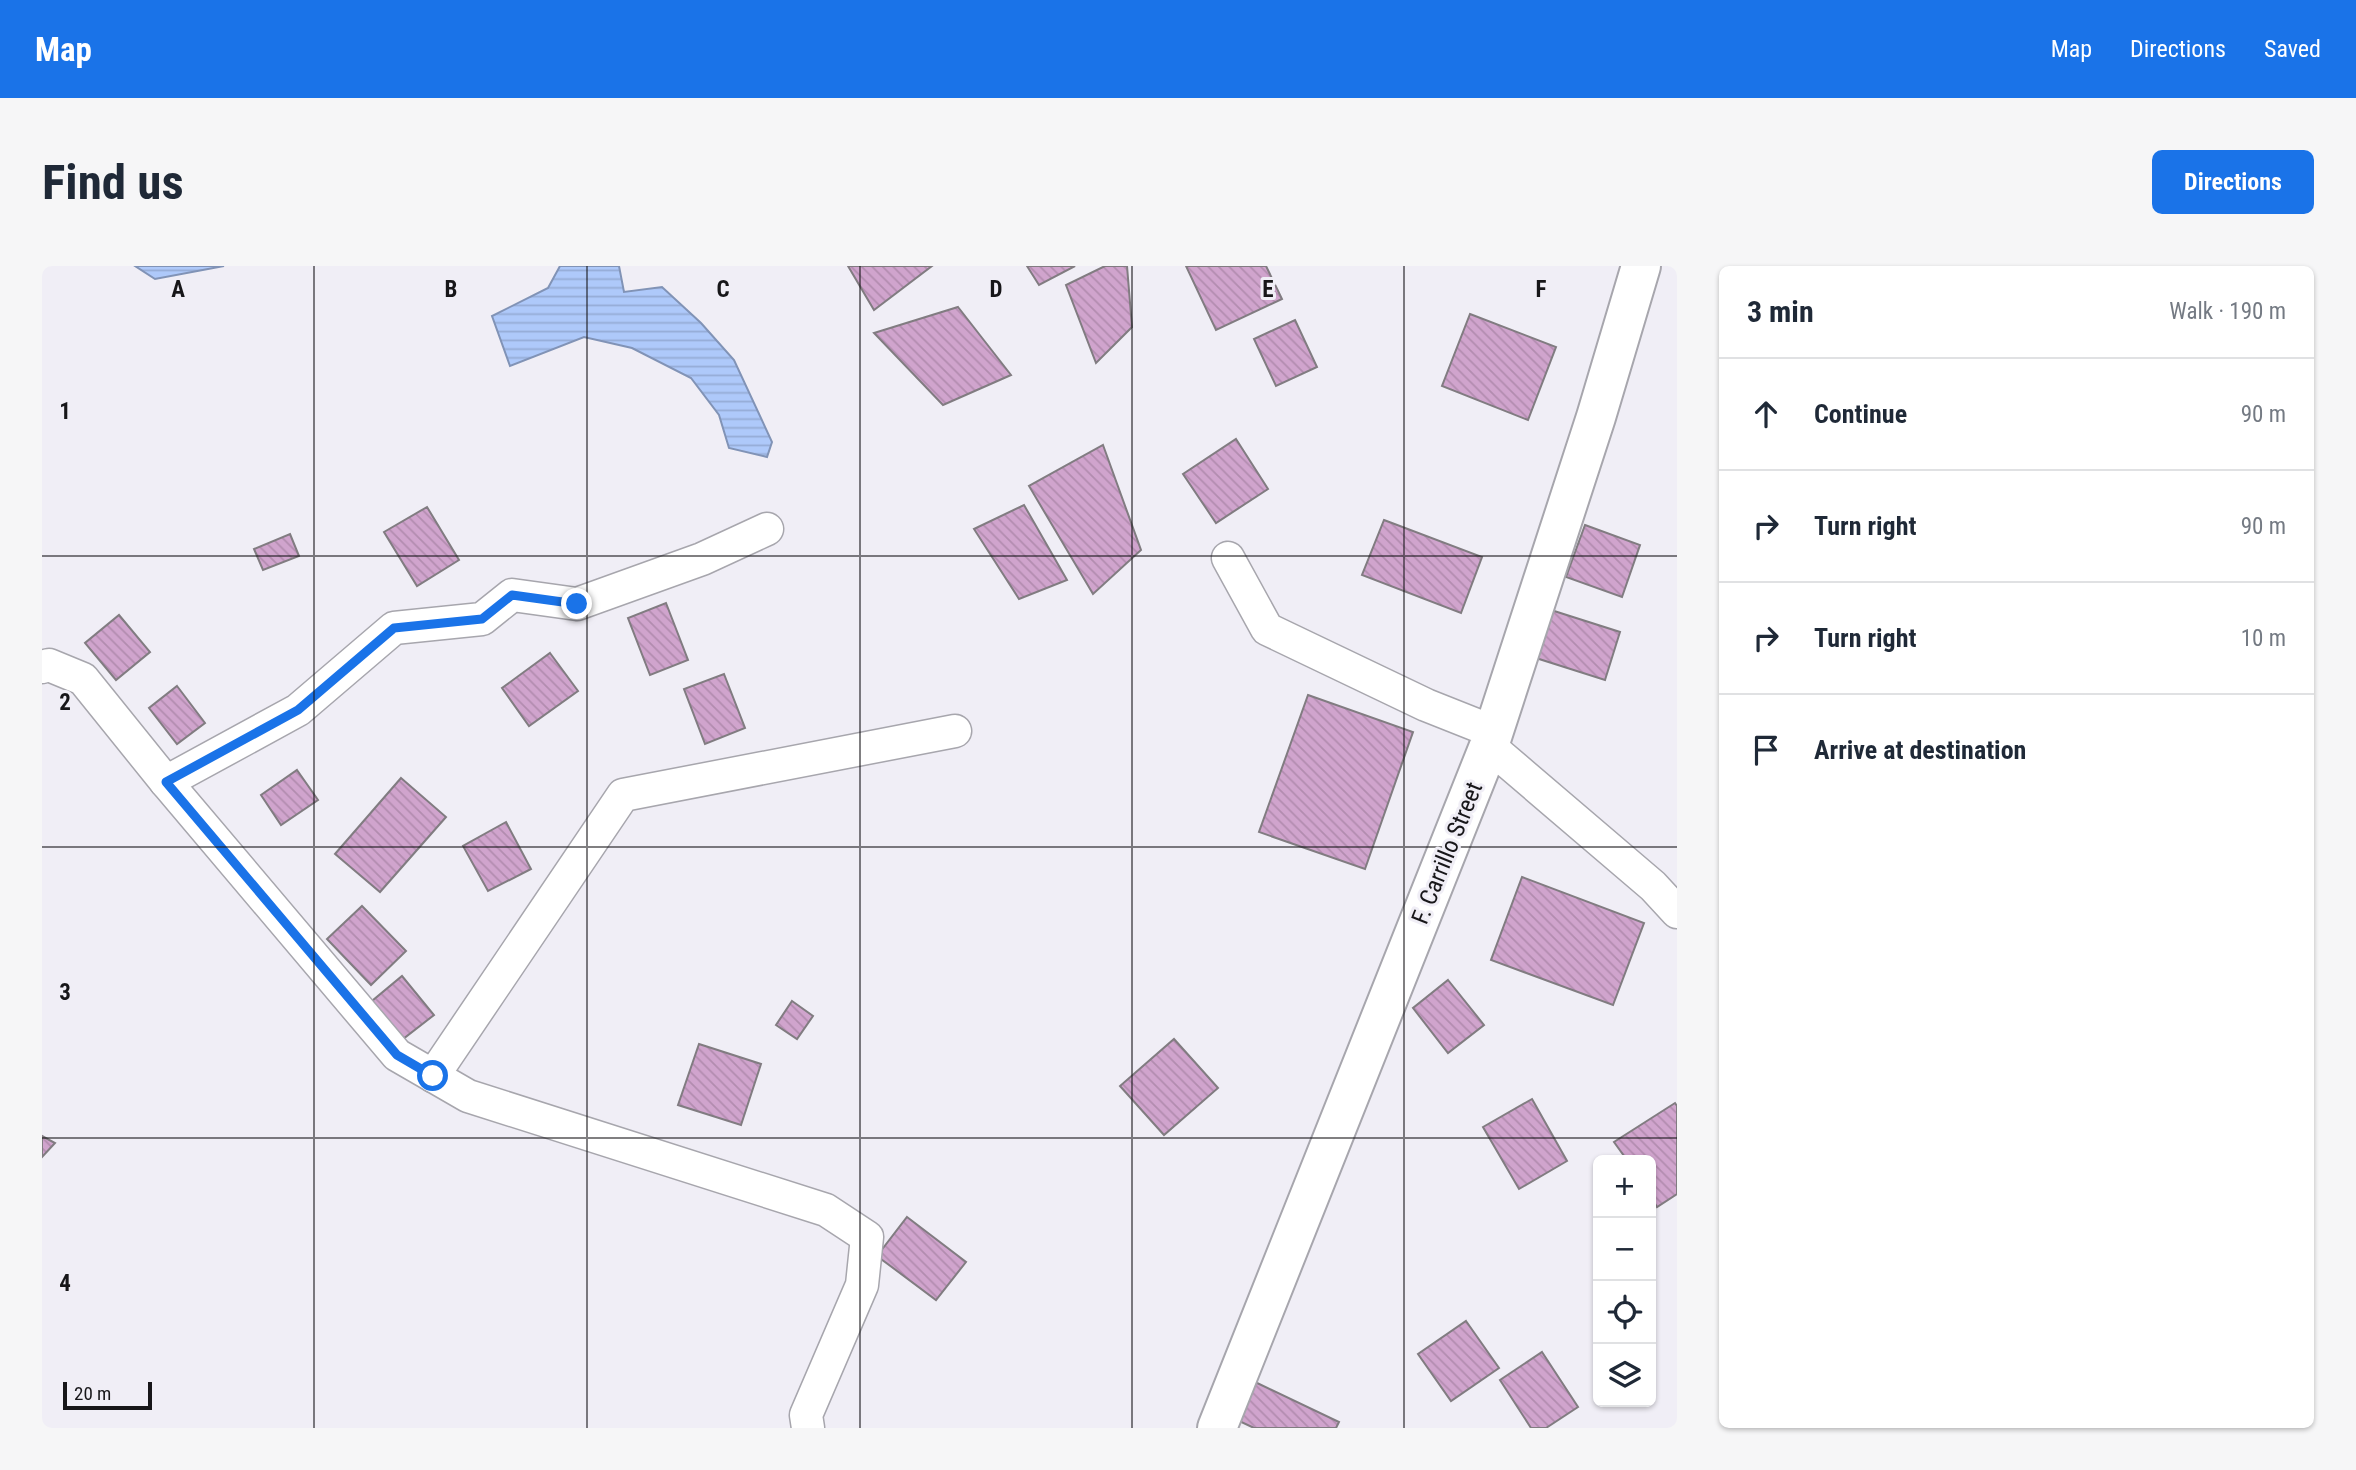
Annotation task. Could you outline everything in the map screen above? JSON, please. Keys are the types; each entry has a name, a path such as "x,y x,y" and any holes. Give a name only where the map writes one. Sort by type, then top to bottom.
{"street":[{"name":"F. Carrillo Street","path":"1217,1428 1492,739 1596,417 1641,266"},
{"path":"166,782 298,710 394,628 482,619 512,595 577,604 702,559 767,529"},
{"path":"1228,558 1267,629 1492,739 1653,886 1677,912"},
{"path":"42,667 49,665 83,678 166,782 397,1055 468,1096 826,1210 867,1237 862,1285 806,1415 808,1428"},
{"path":"433,1076 623,795 955,731"}],"water":[{"path":"135,266 224,266 155,279"},
{"path":"560,266 619,266 624,292 662,287 701,323 734,360 772,442 767,457 729,448 719,415 691,378 632,348 584,337 510,366 492,316 548,288"}],"building":[{"path":"848,266 932,266 874,310"},
{"path":"1027,266 1075,266 1039,285"},
{"path":"1105,266 1127,266 1132,327 1096,363 1066,285"},
{"path":"1186,266 1266,266 1282,299 1216,330"},
{"path":"958,307 1011,375 943,405 874,333"},
{"path":"1470,314 1556,347 1528,420 1442,386"},
{"path":"1295,320 1317,367 1276,386 1254,339"},
{"path":"1236,439 1268,489 1216,523 1183,474"},
{"path":"1103,445 1141,550 1093,594 1029,486"},
{"path":"1024,505 1067,580 1019,599 974,529"},
{"path":"427,507 459,560 417,586 384,532"},
{"path":"1384,520 1482,557 1461,613 1362,575"},
{"path":"1585,525 1640,545 1622,597 1566,577"},
{"path":"290,534 299,556 263,570 254,549"},
{"path":"666,603 688,660 650,675 628,618"},
{"path":"1551,610 1620,632 1605,680 1536,658"},
{"path":"119,615 150,652 116,680 85,643"},
{"path":"550,653 578,691 529,726 502,688"},
{"path":"724,674 745,728 705,744 684,689"},
{"path":"177,686 205,723 177,744 149,708"},
{"path":"1308,695 1413,732 1365,869 1259,832"},
{"path":"297,770 318,800 281,825 261,795"},
{"path":"401,778 446,817 380,892 335,854"},
{"path":"506,822 531,869 488,891 463,846"},
{"path":"1522,877 1644,923 1613,1005 1491,960"},
{"path":"362,906 406,951 371,985 327,939"},
{"path":"402,976 434,1015 403,1039 372,1001"},
{"path":"1448,980 1484,1025 1448,1053 1413,1008"},
{"path":"792,1001 813,1016 797,1039 776,1025"},
{"path":"1174,1039 1218,1088 1164,1135 1120,1086"},
{"path":"699,1044 761,1064 741,1125 678,1105"},
{"path":"1532,1099 1567,1161 1519,1189 1483,1127"},
{"path":"1675,1103 1677,1194 1657,1207 1656,1155 1623,1155 1614,1142"},
{"path":"42,1136 55,1143 42,1157"},
{"path":"907,1217 966,1262 936,1300 877,1256"},
{"path":"1466,1321 1499,1368 1451,1401 1418,1354"},
{"path":"1542,1352 1578,1407 1546,1428 1531,1428 1500,1380"},
{"path":"1255,1382 1339,1422 1336,1428 1254,1428 1237,1420"}],"route":[{"path":"433,1076 397,1055 166,782 298,710 394,628 482,619 512,595 577,604"}]}
